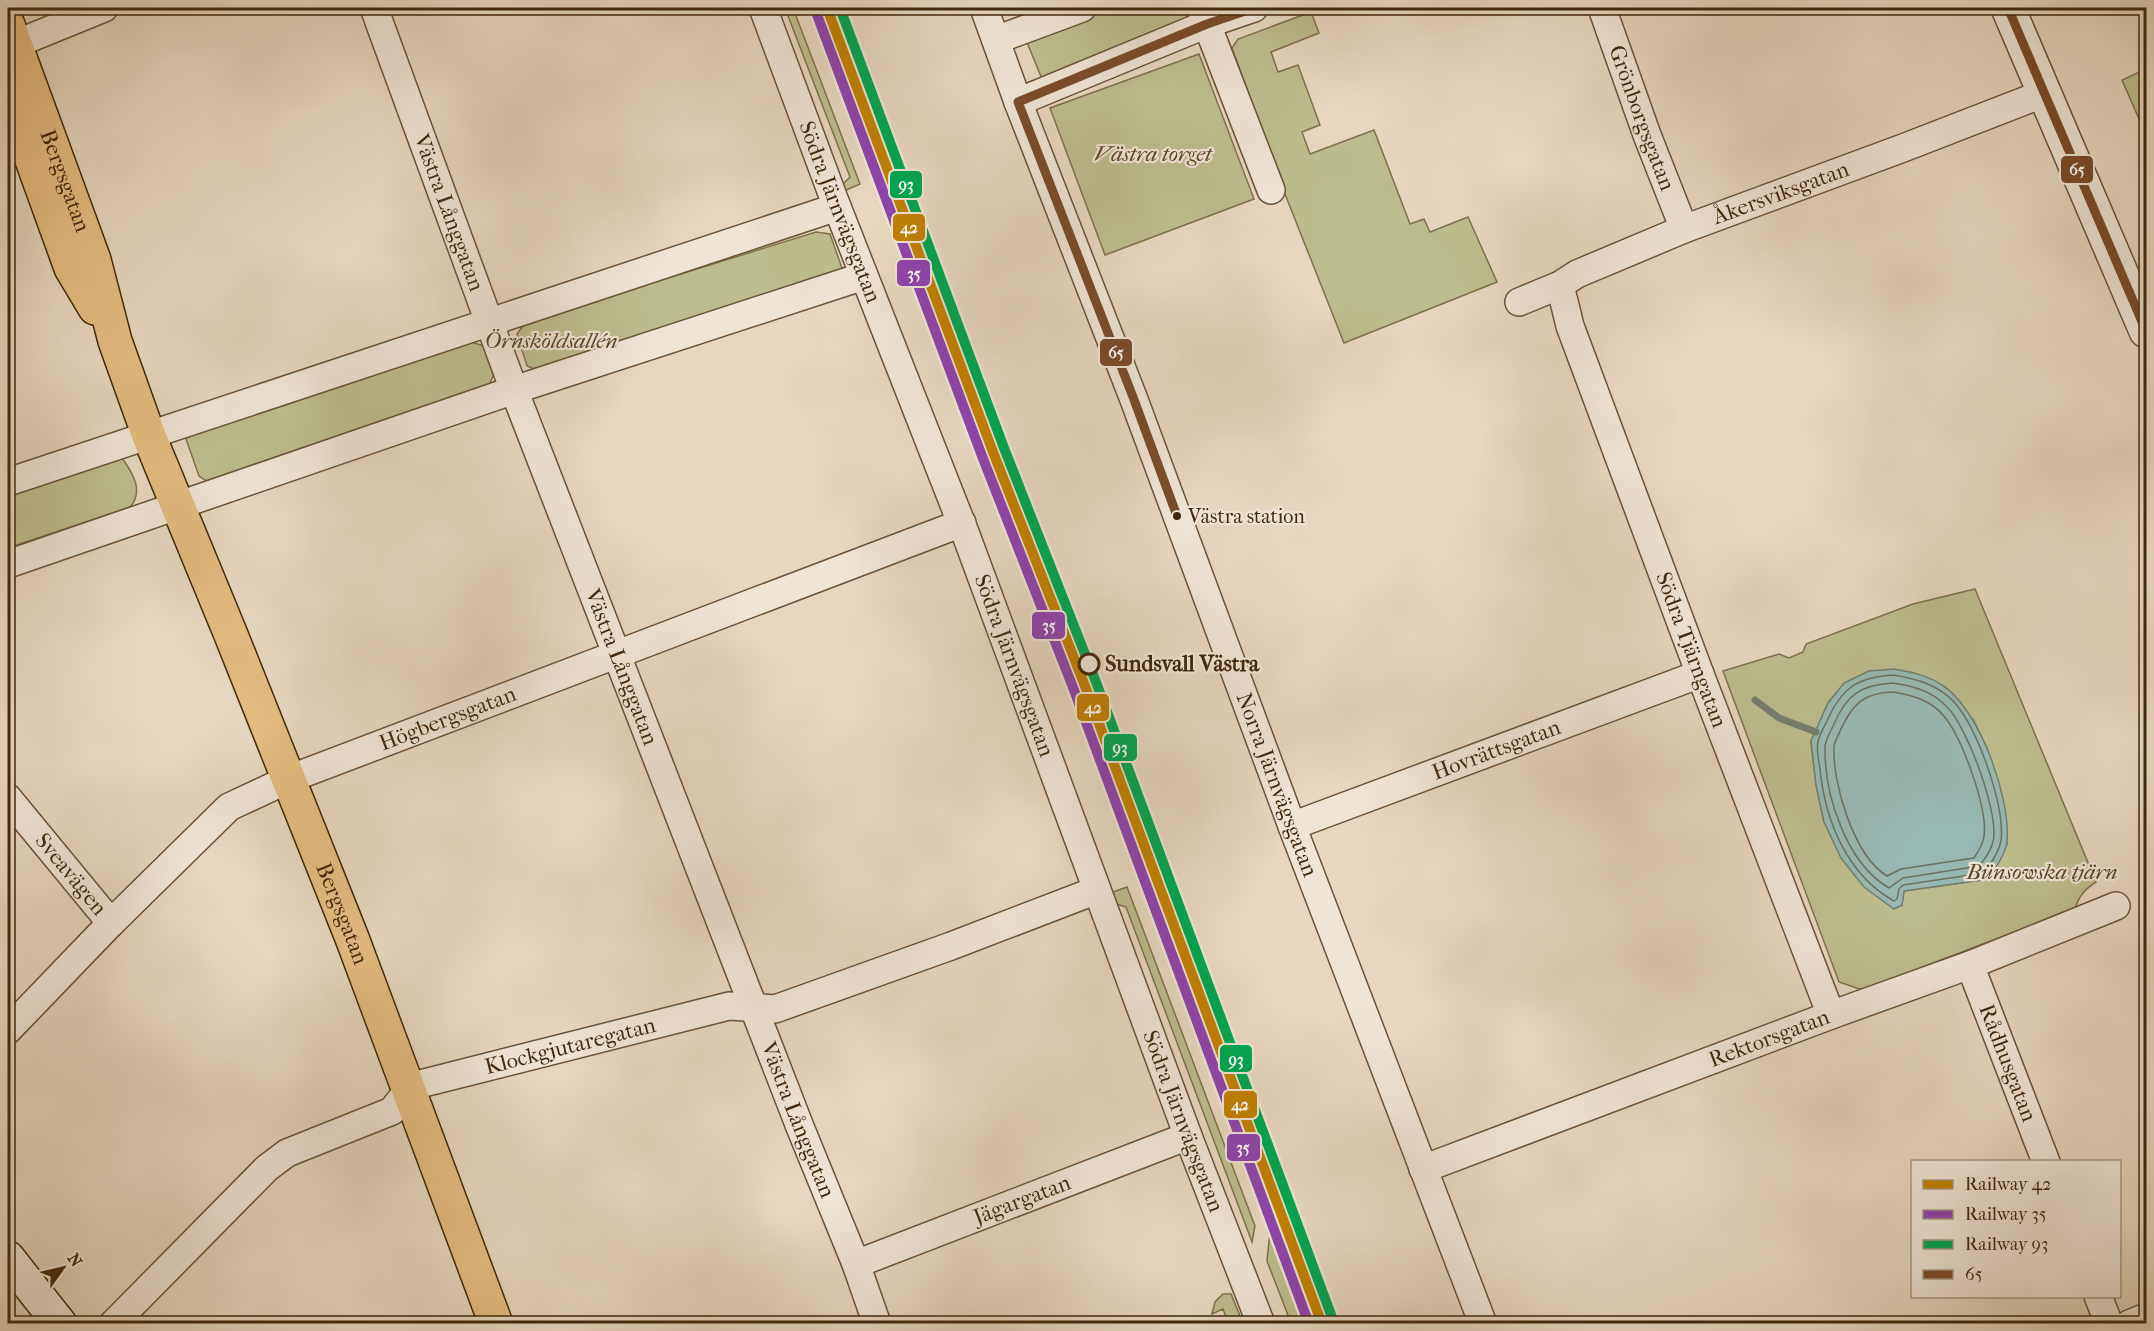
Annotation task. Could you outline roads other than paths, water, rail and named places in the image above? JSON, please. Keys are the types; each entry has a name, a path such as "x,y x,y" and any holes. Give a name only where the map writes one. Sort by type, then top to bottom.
{"highway":[{"name":"Bergsgatan","path":"10,38 94,260 115,341 149,436 280,783 352,938 400,1100 474,1323"},
{"name":"Bergsgatan","path":"8,94 71,268 115,341"},
{"name":"Bergsgatan","path":"400,1100 496,1323"}],"street":[{"path":"10,38 104,8"},
{"name":"Västra Långgatan","path":"374,8 514,390 800,1127 856,1264 877,1323"},
{"name":"Södra Järnvägsgatan","path":"763,8 837,207 962,523 1188,1136 1261,1323"},
{"name":"Norra Järnvägsgatan","path":"984,8 1018,102 1133,397 1292,826 1483,1323"},
{"path":"996,40 1082,8"},
{"path":"1018,102 1204,16 1254,8"},
{"name":"Grönborgsgatan","path":"1602,8 1647,135 1684,229"},
{"path":"2008,8 2146,331"},
{"path":"1204,16 1271,190"},
{"name":"Åkersviksgatan","path":"1519,302 1560,285 1577,274 1684,229 2045,93"},
{"path":"8,483 837,207"},
{"path":"8,564 514,390 864,276"},
{"name":"Södra Tjärngatan","path":"1560,285 1570,326 1831,1015"},
{"name":"Högbergsgatan","path":"8,1030 111,923 229,807 280,783 962,523"},
{"name":"Hovrättsgatan","path":"1292,826 1700,674"},
{"name":"Sveavägen","path":"8,798 111,923"},
{"name":"Klockgjutaregatan","path":"113,1323 267,1168 287,1153 400,1100 435,1080 729,1006 775,1009 951,946 1097,890"},
{"name":"Rektorsgatan","path":"1423,1169 1970,965 2116,906"},
{"name":"Rådhusgatan","path":"1970,965 2046,1160"},
{"name":"Jägargatan","path":"856,1264 1188,1136"},
{"path":"8,1258 60,1323"},
{"path":"2099,1298 2109,1323"},
{"path":"2129,1323 2146,1317"}],"water":[{"name":"Bünsowska tjärn","path":"1894,669 1919,674 1942,685 1956,697 1968,713 1980,733 1998,779 2004,802 2007,842 1989,879 1904,891 1902,905 1894,909 1864,887 1841,858 1824,822 1816,785 1811,741 1828,703 1844,683 1869,671"}],"waterway":[{"path":"1755,700 1779,718 1816,732"}],"rail line":[{"name":"42","path":"827,8 993,452 1085,686 1322,1324"},
{"name":"93","path":"840,8 1004,448 1096,682 1333,1320"},
{"name":"35","path":"816,12 982,456 1074,690 1309,1324"}],"place":[{"name":"Västra station","path":"1177,516"},
{"name":"Sundsvall Västra","path":"1089,664"}],"park label":[{"name":"Västra torget","path":"1153,154"},
{"name":"Örnsköldsallén","path":"551,341"}]}
